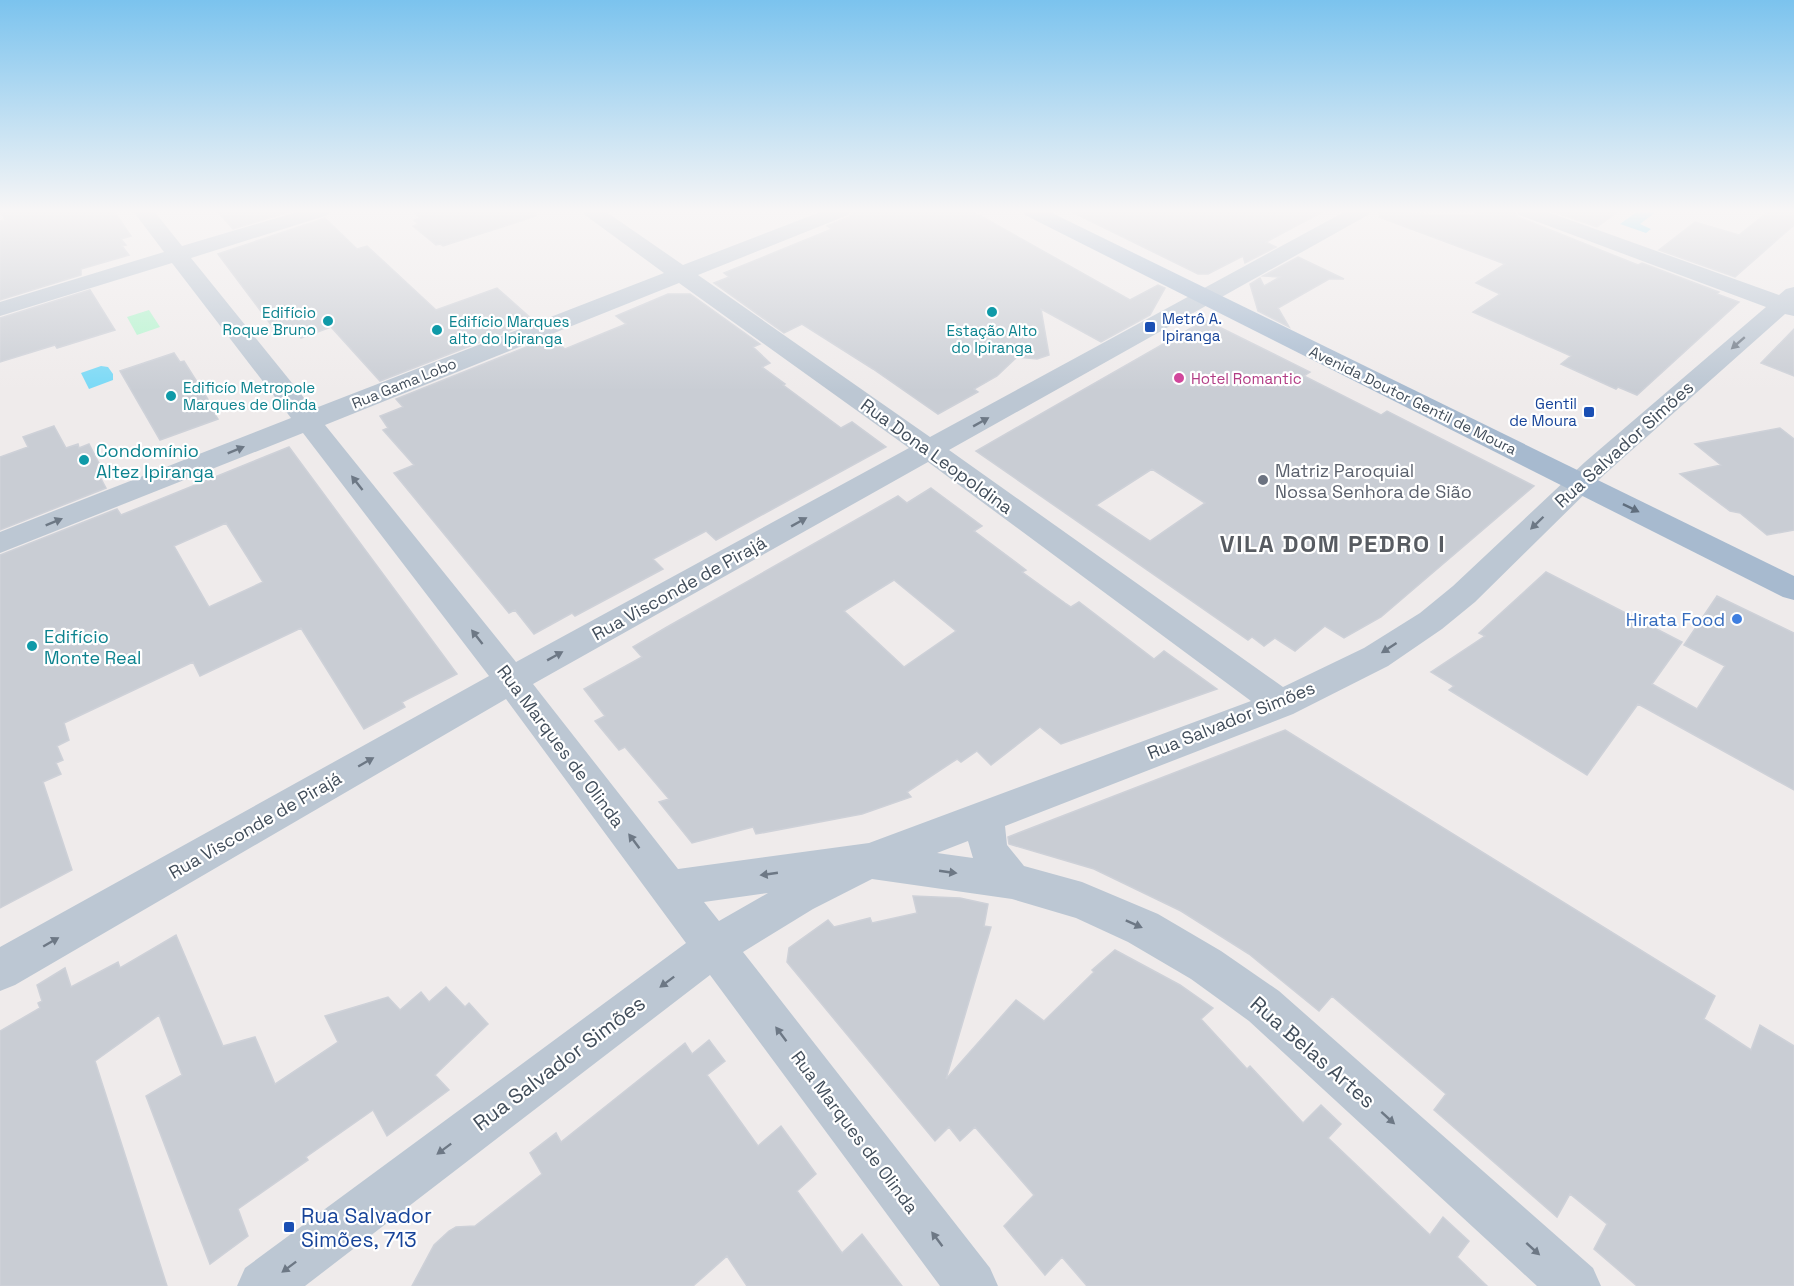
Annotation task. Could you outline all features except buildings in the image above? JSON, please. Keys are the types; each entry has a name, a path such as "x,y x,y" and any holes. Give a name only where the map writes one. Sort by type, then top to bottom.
{"main road":[{"name":"Avenida Doutor Gentil de Moura","path":"1153,271 1794,589"}],"street":[{"path":"0,309 124,271"},
{"name":"Rua Marques de Olinda","path":"189,271 310,421 511,680 972,1286"},
{"name":"Rua Dona Leopoldina","path":"677,271 930,450 1281,704"},
{"name":"Rua Gama Lobo","path":"0,543 685,271"},
{"name":"Rua Visconde de Pirajá","path":"0,970 511,680 1250,271"},
{"path":"1700,271 1790,302"},
{"name":"Rua Salvador Simões","path":"263,1286 714,946 799,896 869,861 1281,704 1376,657 1431,621 1464,594 1579,482 1790,302"},
{"path":"987,816 984,836 987,848 1012,881"},
{"name":"Rua Salvador Simões","path":"669,888 869,861"},
{"name":"Rua Belas Artes","path":"869,861 1012,881 1082,901 1143,928 1206,965 1264,1006 1575,1286"}],"green space":[{"path":"149,310 160,327 137,335 127,317"}],"water":[{"path":"101,366 108,367 113,374 113,380 89,389 81,373"}],"place":[{"name":"Estação Alto do Ipiranga","path":"992,312"},
{"name":"Edifício Roque Bruno","path":"328,321"},
{"name":"Metrô A. Ipiranga","path":"1150,327"},
{"name":"Edifício Marques alto do Ipiranga","path":"437,330"},
{"name":"Hotel Romantic","path":"1179,378"},
{"name":"Edificío Metropole Marques de Olinda","path":"171,396"},
{"name":"Gentil de Moura","path":"1589,412"},
{"name":"Condomínio Altez Ipiranga","path":"84,460"},
{"name":"Matriz Paroquial Nossa Senhora de Sião","path":"1263,480"},
{"name":"Hirata Food","path":"1737,619"},
{"name":"Edifício Monte Real","path":"32,646"},
{"name":"Rua Salvador Simões, 713","path":"289,1227"}],"district":[{"name":"VILA DOM PEDRO I","path":"1333,543"}]}
